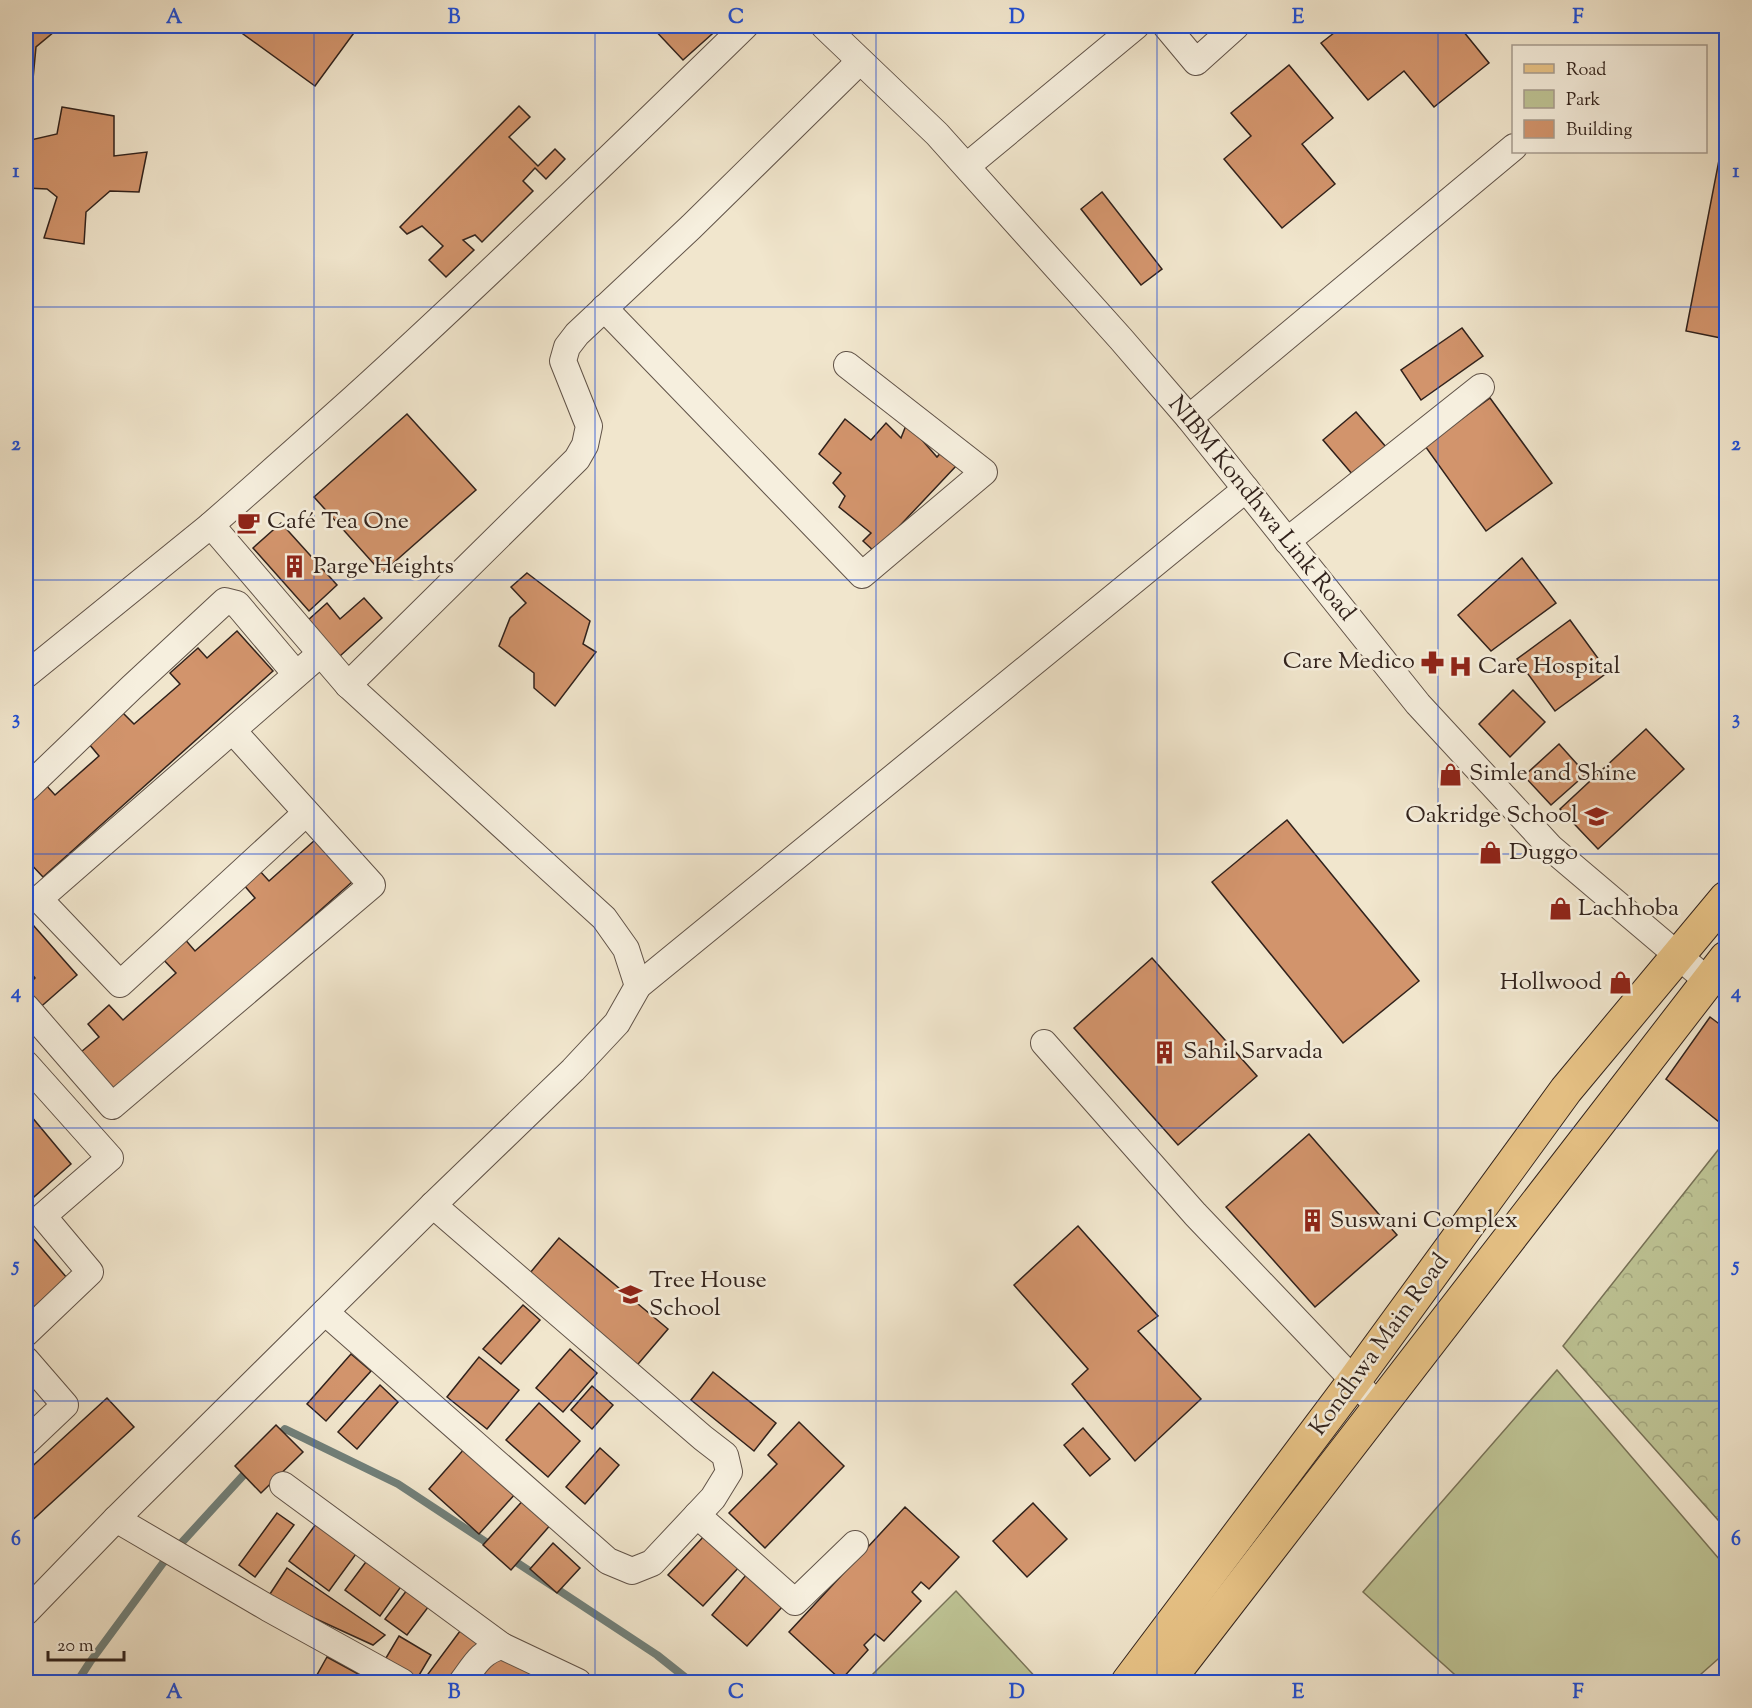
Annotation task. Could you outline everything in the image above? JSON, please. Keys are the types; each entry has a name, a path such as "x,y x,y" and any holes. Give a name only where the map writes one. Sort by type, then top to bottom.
{"main road":[{"name":"Kondhwa Main Road","path":"1128,1683 1354,1381 1566,1090 1726,898"},
{"name":"Kondhwa Main Road","path":"1167,1683 1717,970"}],"street":[{"path":"26,675 211,525 379,375 607,161 746,26"},
{"name":"NIBM Kondhwa Link Road","path":"824,26 937,134 1121,339 1189,418 1418,704 1551,848 1678,956 1717,970"},
{"path":"967,166 1136,26"},
{"path":"1166,26 1196,62 1236,26"},
{"path":"348,685 578,459 585,445 589,426 563,361 567,347 577,334 699,219 860,61"},
{"path":"1189,418 1512,149"},
{"path":"604,308 862,575 984,472 847,365"},
{"path":"1287,541 1481,387"},
{"path":"26,1612 116,1519 573,1070 617,1023 638,986 1246,489"},
{"path":"211,525 348,685 604,918 626,949 638,986"},
{"path":"26,789 130,688 225,601 237,604 296,674"},
{"path":"306,813 120,984 39,898 320,654"},
{"path":"26,1007 112,1106 372,885 233,731"},
{"path":"1044,1043 1195,1214 1380,1408"},
{"path":"26,1064 110,1158 43,1216 90,1272 26,1333"},
{"path":"325,1312 608,1561 632,1571 652,1563 713,1498 729,1472 725,1455 433,1206"},
{"path":"26,1360 65,1406 26,1442"},
{"path":"284,1485 502,1646 578,1683"},
{"path":"697,1515 795,1602 855,1544"},
{"path":"116,1519 402,1683"},
{"path":"462,1683 482,1655 490,1649 502,1646"}],"green space":[{"path":"1726,1140 1726,1529 1563,1346"},
{"path":"1557,1370 1726,1567 1726,1652 1692,1682 1463,1682 1363,1592"},
{"path":"956,1591 1040,1682 865,1682"}],"building":[{"path":"26,26 89,27 60,27 36,47 33,79 26,78"},
{"path":"232,26 359,26 315,86"},
{"path":"651,26 721,26 683,60"},
{"path":"1343,26 1459,26 1489,63 1434,107 1404,71 1368,100 1321,43"},
{"path":"1289,65 1333,118 1302,144 1335,184 1282,228 1224,159 1251,136 1231,113"},
{"path":"519,106 530,117 509,137 538,166 555,149 565,159 546,179 535,168 523,181 533,191 482,242 475,235 463,240 474,250 446,277 429,260 443,246 422,226 407,234 400,227"},
{"path":"62,107 114,116 114,156 147,152 139,192 110,191 86,212 84,244 44,238 57,197 47,189 26,188 26,141 57,134"},
{"path":"1719,160 1726,161 1726,339 1686,331"},
{"path":"1102,192 1162,269 1141,285 1081,209"},
{"path":"1462,328 1483,356 1421,400 1401,370"},
{"path":"1490,398 1552,483 1486,531 1425,446"},
{"path":"1356,412 1386,447 1353,475 1323,440"},
{"path":"407,414 476,490 382,573 314,497"},
{"path":"845,419 871,440 886,423 901,438 907,423 937,457 944,449 957,465 875,552 863,541 871,533 839,507 845,496 833,483 841,473 819,454"},
{"name":"Parge Heights","path":"281,523 337,585 309,611 253,548"},
{"path":"1522,558 1556,603 1491,651 1458,615"},
{"path":"527,573 590,621 583,644 596,652 555,706 534,688 534,673 499,646 510,618 526,603 511,587"},
{"path":"364,598 382,618 340,656 307,621 327,603 340,619"},
{"path":"1570,620 1608,672 1555,711 1517,659"},
{"path":"237,631 273,671 43,877 26,859 26,802 45,784 55,795 99,756 89,744 123,713 134,724 180,684 170,673 198,648 207,658"},
{"path":"1513,690 1545,722 1510,757 1479,724"},
{"path":"1646,729 1684,769 1598,849 1560,809"},
{"path":"1559,744 1586,774 1551,805 1524,776"},
{"path":"1287,820 1419,981 1343,1043 1212,882"},
{"path":"315,840 352,882 116,1092 81,1052 99,1037 88,1024 109,1005 123,1020 176,973 161,957 183,937 195,951 255,898 243,884 259,870 269,881"},
{"path":"26,917 77,975 36,1011 26,1000 26,987 35,978 26,967"},
{"name":"Sahil Sarvada","path":"1152,958 1257,1076 1178,1145 1074,1028"},
{"path":"1710,1017 1726,1029 1726,1123 1724,1126 1666,1079"},
{"path":"26,1110 71,1164 26,1204"},
{"name":"Suswani Complex","path":"1309,1134 1397,1235 1315,1307 1226,1207"},
{"path":"1078,1226 1158,1316 1138,1331 1201,1399 1135,1461 1072,1384 1088,1369 1014,1285"},
{"path":"26,1230 67,1278 26,1314"},
{"path":"559,1238 668,1329 633,1370 525,1279"},
{"path":"523,1305 540,1320 501,1364 483,1349"},
{"path":"570,1349 597,1373 563,1412 536,1388"},
{"path":"351,1354 371,1371 326,1421 307,1404"},
{"path":"479,1357 519,1390 487,1429 447,1397"},
{"path":"713,1372 776,1423 754,1451 691,1400"},
{"path":"380,1385 398,1402 357,1449 338,1432"},
{"path":"592,1386 613,1405 592,1429 571,1410"},
{"path":"107,1398 134,1427 26,1526 26,1472"},
{"path":"539,1403 580,1441 548,1477 506,1440"},
{"path":"799,1422 844,1466 765,1548 729,1513 777,1464 768,1455"},
{"path":"276,1425 303,1452 261,1493 235,1466"},
{"path":"1083,1428 1110,1459 1090,1476 1064,1445"},
{"path":"465,1448 516,1493 479,1534 429,1489"},
{"path":"600,1448 619,1465 585,1504 566,1487"},
{"path":"526,1497 553,1522 511,1570 483,1545"},
{"path":"1033,1503 1067,1539 1027,1577 993,1541"},
{"path":"905,1507 959,1557 929,1589 921,1582 912,1592 921,1601 884,1641 875,1634 864,1645 868,1650 841,1680 789,1632"},
{"path":"277,1513 294,1525 255,1577 239,1565"},
{"path":"316,1524 356,1554 329,1591 289,1561"},
{"path":"705,1535 740,1566 703,1606 668,1575"},
{"path":"553,1543 580,1568 557,1593 530,1569"},
{"path":"371,1555 405,1581 380,1616 345,1590"},
{"path":"287,1568 385,1635 373,1645 268,1597"},
{"path":"747,1574 783,1606 747,1646 712,1615"},
{"path":"407,1590 429,1606 407,1635 385,1619"},
{"path":"463,1627 483,1642 453,1682 440,1682 428,1674"},
{"path":"399,1636 431,1655 415,1682 383,1663"},
{"path":"501,1652 537,1679 534,1682 494,1682 483,1675"},
{"path":"327,1657 373,1682 313,1682"}],"waterway":[{"path":"276,1439 285,1429 398,1484 495,1548"},
{"path":"77,1682 163,1563 250,1468"},
{"path":"510,1558 657,1655 691,1682"}],"place":[{"name":"Café Tea One","path":"249,522"},
{"name":"Parge Heights","path":"295,567"},
{"name":"Care Medico","path":"1433,662"},
{"name":"Care Hospital","path":"1460,667"},
{"name":"Simle and Shine","path":"1451,774"},
{"name":"Oakridge School","path":"1596,816"},
{"name":"Duggo","path":"1491,853"},
{"name":"Lachhoba","path":"1560,909"},
{"name":"Hollwood","path":"1620,983"},
{"name":"Sahil Sarvada","path":"1165,1052"},
{"name":"Suswani Complex","path":"1312,1221"},
{"name":"Tree House School","path":"631,1295"}]}
